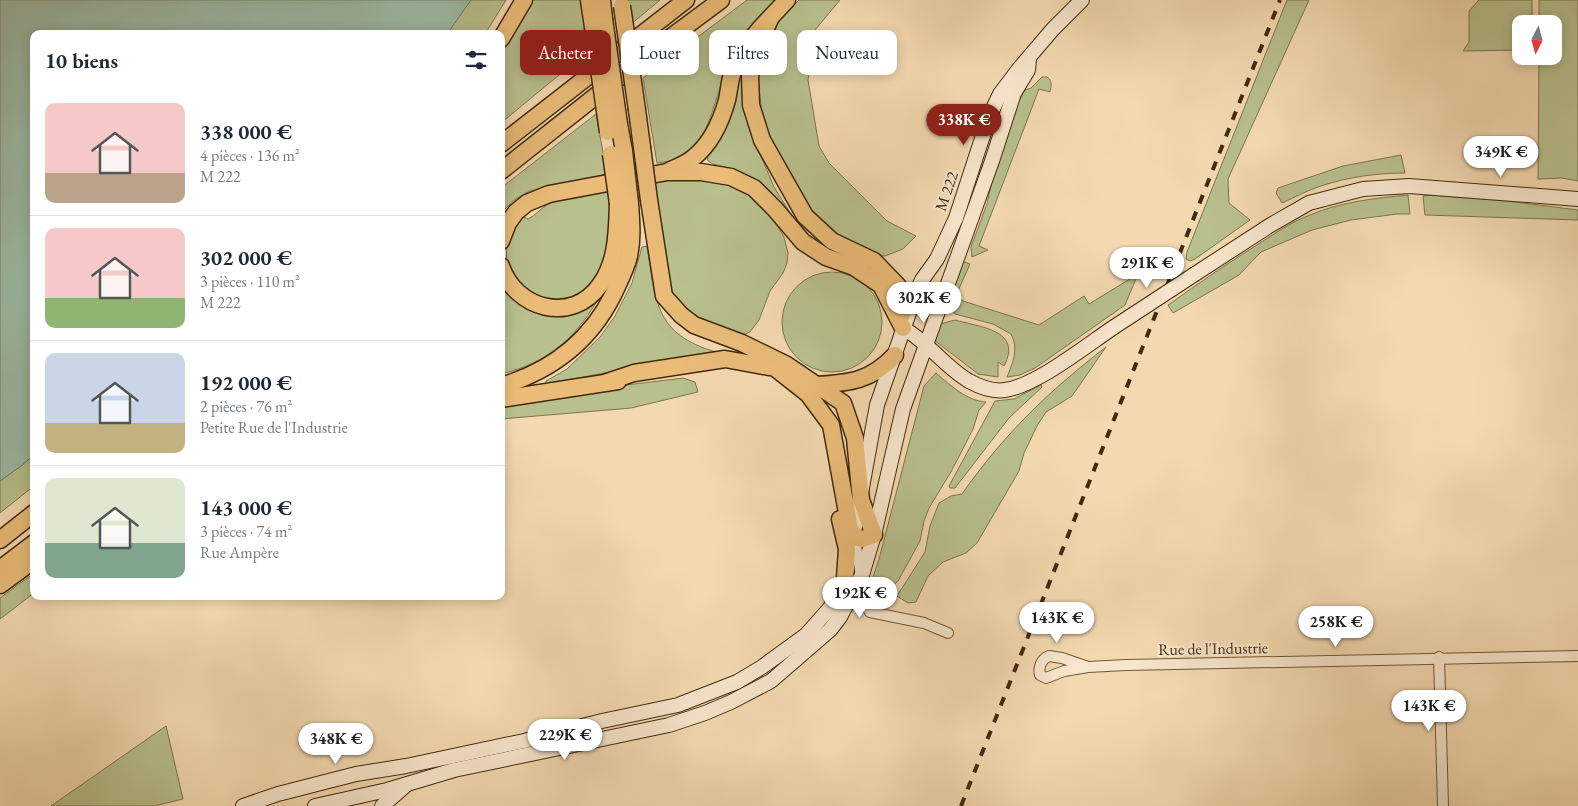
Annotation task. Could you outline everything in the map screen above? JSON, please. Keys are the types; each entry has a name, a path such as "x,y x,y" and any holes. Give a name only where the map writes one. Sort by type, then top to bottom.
{"highway":[{"path":"505,32 524,0"},
{"path":"589,0 599,24"},
{"path":"505,385 530,376 547,366 565,354 593,328 621,279 629,256 632,228 624,203 599,24 602,0"},
{"path":"505,141 686,0"},
{"path":"505,168 658,46 721,0"},
{"path":"667,172 692,159 710,141 720,122 727,99 731,74 737,60 787,0"},
{"path":"607,382 634,373 726,359 775,368 808,394 831,425 850,528 857,538 862,539 874,535 861,500 855,438 843,403 787,365 742,343 694,325 664,296 621,3"},
{"path":"771,17 757,48 750,76 751,105 762,140 805,216 832,241 874,261 898,286 903,328"},
{"path":"505,231 516,212 527,203 549,194 667,172 701,172 731,177 754,188 803,242 826,257 854,267 881,285 903,328"},
{"path":"505,277 523,297 549,308 578,304 591,297 610,268 624,203"},
{"path":"816,385 849,383 883,368 895,355"},
{"path":"505,398 607,382 726,368 771,377 798,399 822,432 853,577"},
{"path":"0,540 30,516"},
{"path":"0,569 30,545"},
{"path":"0,585 30,563"}],"main road":[{"name":"M 222","path":"853,577 854,533 877,405 903,328 922,280 937,259 956,218 989,117 1005,85 1065,15 1082,0"},
{"name":"M 222","path":"925,345 989,170 1014,93 1028,70 1029,57"},
{"path":"903,328 914,334 968,380 992,390 1016,388 1032,381 1269,226 1309,203 1363,189 1415,186 1578,199"},
{"path":"323,783 323,805 359,802 387,790 454,770 669,725 732,702 771,681 830,630 840,617 853,577 874,535 903,409 925,345"},
{"path":"243,806 299,788 356,774 524,742 602,721 669,707 737,682 762,667 806,635 830,608 853,577"},
{"path":"356,774 359,802"},
{"path":"382,806 406,784"}],"street":[{"path":"853,577 870,612 924,623 948,632"},
{"name":"Rue de l'Industrie","path":"1088,667 1440,657 1578,656"},
{"path":"1440,657 1443,806"}],"green space":[{"path":"471,0 506,0 487,30 450,30"},
{"path":"528,0 583,0 586,30 520,30 520,75 559,75 505,120 505,42"},
{"path":"628,0 660,0 630,25"},
{"path":"747,0 778,0 749,30 709,30 709,75 725,75 708,123 697,143 689,151 671,161 657,163 643,78 647,75 699,75 699,36"},
{"path":"799,0 840,0 815,30 797,30 797,75 809,75 819,146 829,163 887,221 916,236 903,249 885,256 873,255 833,236 806,208 783,172 762,114 758,75 787,75 787,30 771,30"},
{"path":"1287,0 1309,0 1228,179 1229,203 1250,220 1190,261 1186,259 1187,252"},
{"path":"1479,0 1532,0 1532,15 1512,15 1512,50 1463,51 1469,42 1469,11"},
{"path":"1539,0 1578,0 1578,181 1562,178 1538,179 1539,65 1562,65 1562,15 1539,15"},
{"path":"737,75 745,75 744,103 748,125 774,187 804,235 769,193 733,169 708,161 707,155"},
{"path":"1042,77 1047,77 1050,80 1050,92 1039,89 979,246 988,250 972,257 971,247 987,204 995,167 1014,111 1025,90 1031,88"},
{"path":"596,114 607,174 530,191 505,209 505,185"},
{"path":"1401,155 1405,173 1373,175 1342,180 1311,190 1282,203 1276,193 1278,188 1343,166"},
{"path":"714,178 741,185 771,214 784,237 788,253 783,273 770,291 759,320 750,332 737,337 700,334 669,290 653,179"},
{"path":"608,188 615,214 605,258 598,277 580,293 569,298 550,299 539,297 524,290 507,265 506,246 514,227 524,217 531,218 544,207 561,199"},
{"path":"1408,195 1410,214 1351,220 1312,230 1261,252 1239,275 1173,313 1168,305 1239,256 1298,220 1346,204"},
{"path":"1423,196 1507,201 1578,210 1578,220 1425,215"},
{"path":"647,246 656,299 669,325 680,336 696,345 716,352 546,384 546,381 567,369 600,337 615,316 632,283 642,247"},
{"path":"962,261 970,264 957,293 959,298 963,301 1039,325 1084,296 1089,304 1138,274 1125,305 1035,368 1020,375 1007,377 1015,350 1011,334 993,324 955,314 948,301"},
{"path":"832,272 851,275 868,286 879,303 882,322 879,341 868,358 851,369 832,372 813,369 796,358 785,341 782,322 785,303 796,286 813,275"},
{"path":"505,291 530,310 547,316 572,312 593,300 597,301 568,339 545,356 518,369 505,373"},
{"path":"955,320 986,328 1003,337 1008,345 1008,354 1004,366 998,362 998,377 978,374 934,340 940,324"},
{"path":"1106,347 1072,396 1046,412 1024,453 1019,471 977,543 966,553 943,562 928,576 916,602 908,603 897,596 925,552 930,526 939,503 951,496 962,494 994,452 1028,414 1065,380"},
{"path":"936,373 966,396 986,402 979,410 973,429 952,470 929,508 920,541 898,581 888,590 877,596 866,598 879,559 924,386"},
{"path":"683,378 695,382 698,392 631,408 505,419 505,405 602,388"},
{"path":"1041,385 1042,387 1009,418 955,488 950,488 949,486 995,401 1014,399"},
{"path":"30,458 30,489 0,513 0,481"},
{"path":"30,576 30,596 0,619 0,598"},
{"path":"166,726 183,799 154,806 51,806"}],"shaded area":[{"path":"0,0 471,0 450,30 30,30 30,458 0,481"}],"railway":[{"path":"961,806 1280,0"}]}
